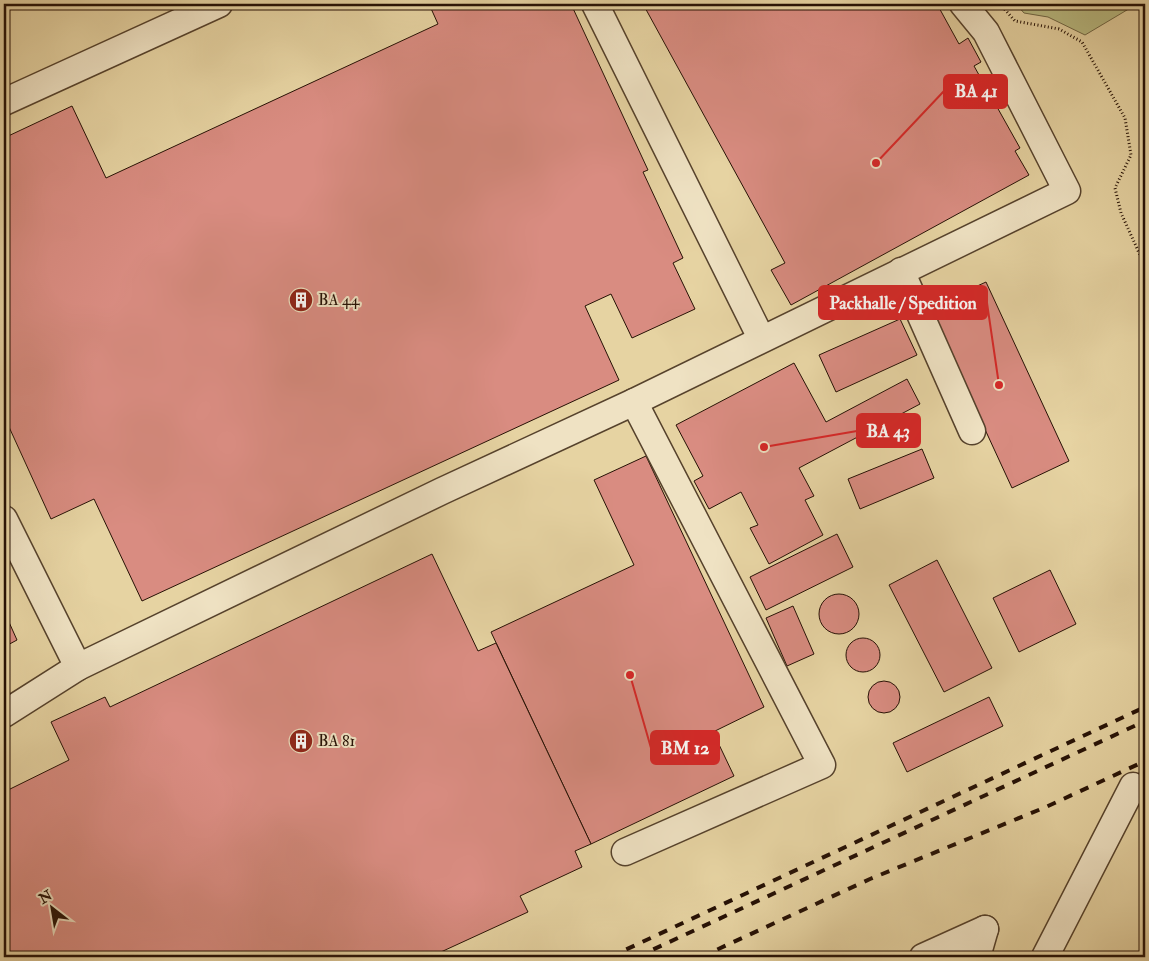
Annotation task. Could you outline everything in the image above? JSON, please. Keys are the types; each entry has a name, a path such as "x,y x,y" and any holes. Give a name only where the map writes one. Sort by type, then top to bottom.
{"lane":[{"path":"4,102 219,4"},
{"path":"595,4 762,338"},
{"path":"4,714 78,667 442,491 634,402 901,270 1067,191 986,32 963,4"},
{"path":"901,270 972,431"},
{"path":"625,852 822,766 634,402"},
{"path":"4,519 78,667"},
{"path":"1045,957 1133,786"},
{"path":"923,957 985,929 977,957"}],"path":[{"path":"1000,4 1015,21 1058,30 1082,42 1125,118 1131,155 1115,188 1121,213 1145,266"}],"green space":[{"path":"1016,4 1137,4 1085,35 1048,17 1024,13"}],"building":[{"name":"BA 44","path":"429,4 571,4 648,170 643,172 683,258 673,263 695,309 632,338 611,294 585,306 619,380 142,601 94,499 51,519 4,416 4,138 72,106 106,178 438,24"},
{"path":"643,4 937,4 959,44 968,38 981,62 974,66 1020,148 1015,151 1029,175 791,305 771,270 785,263"},
{"path":"986,282 1069,461 1012,488 929,308"},
{"path":"900,319 917,355 836,392 819,355"},
{"path":"794,363 826,422 907,379 920,404 799,468 814,496 805,500 823,535 769,564 750,528 758,525 741,492 709,509 694,481 703,476 676,425"},
{"path":"922,449 934,478 860,509 848,479"},
{"path":"646,456 764,707 713,732 734,776 591,844 491,632 634,565 594,480"},
{"path":"837,534 853,567 766,610 750,577"},
{"name":"BA 81","path":"432,554 478,651 496,643 591,844 575,851 582,867 520,896 528,912 430,957 4,957 4,792 69,760 51,722 105,697 110,707"},
{"path":"937,560 992,668 944,692 889,585"},
{"path":"1050,570 1076,624 1019,652 993,598"},
{"path":"843,594 850,597 856,603 859,614 858,622 850,631 843,634 835,634 828,631 820,622 819,610 822,603 831,595"},
{"path":"793,606 814,654 787,666 766,618"},
{"path":"4,611 17,640 4,647"},
{"path":"863,638 875,643 880,655 875,667 863,672 851,667 846,655 851,643"},
{"path":"884,681 890,682 895,686 899,691 899,703 895,708 890,712 884,713 878,712 873,708 869,703 868,697 869,691 873,686 878,682"},
{"path":"989,697 1003,726 907,772 893,743"}],"railway":[{"path":"610,957 1145,707"},
{"path":"637,957 1145,721"},
{"path":"701,957 870,879 1046,807 1145,761"}],"place":[{"name":"BA 41","path":"876,163"},
{"name":"BA 44","path":"301,300"},
{"name":"Packhalle / Spedition","path":"999,385"},
{"name":"BA 43","path":"764,447"},
{"name":"BM 12","path":"630,675"},
{"name":"BA 81","path":"301,741"}]}
